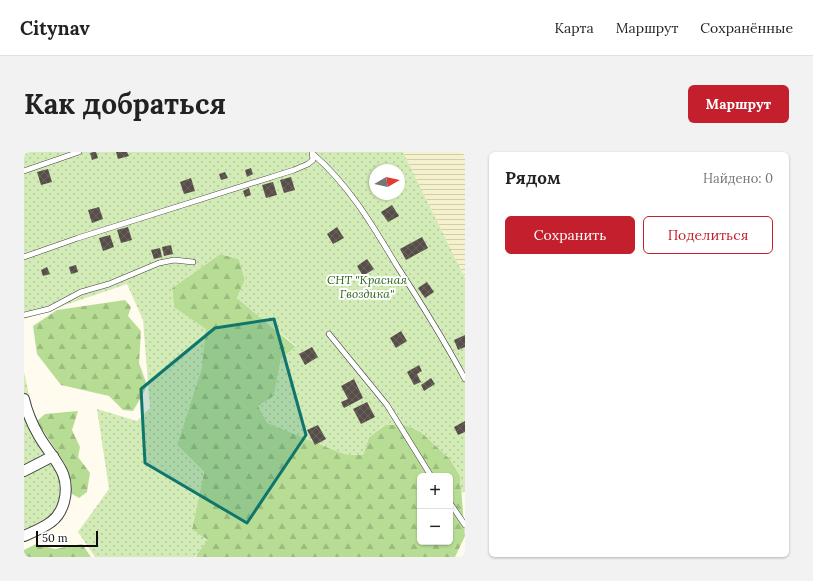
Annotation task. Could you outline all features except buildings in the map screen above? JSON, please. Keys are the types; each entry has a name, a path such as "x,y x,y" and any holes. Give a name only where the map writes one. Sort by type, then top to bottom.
{"street":[{"path":"24,398 25,411 66,480 67,493 62,509 52,521 24,536"},
{"path":"24,471 53,456"}],"lane":[{"path":"24,171 79,152"},
{"path":"313,153 329,167 360,206 446,344 465,379"},
{"path":"313,153 313,160"},
{"path":"24,257 78,238 294,170 308,164 313,160 320,159"},
{"path":"24,315 49,309 81,292 109,284 160,263 174,260 192,262"},
{"path":"328,334 387,405 429,473"},
{"path":"453,507 465,525"}],"highlighted area":[{"path":"274,319 306,435 247,523 145,463 141,389 215,328"}],"shaded area":[{"path":"403,152 465,152 465,278"}],"green space":[{"name":"СНТ \"Красная Гвоздика\"","path":"24,152 403,152 465,278 465,492 461,493 460,476 450,459 421,432 405,425 384,425 369,437 363,455 343,454 267,423 258,406 274,396 281,359 296,346 237,298 245,280 239,259 220,254 172,288 174,307 206,329 202,367 177,445 204,472 192,529 208,540 195,557 95,557 78,532 109,489 97,409 137,421 150,408 143,320 127,284 24,319"},
{"path":"220,254 239,259 245,280 237,298 296,347 281,359 274,396 258,406 343,454 363,455 369,437 385,425 405,425 421,432 450,459 460,476 465,536 455,557 195,557 197,556 192,529 204,472 177,445 202,367 174,307 172,288"},
{"path":"125,300 131,307 128,316 141,331 139,363 147,385 133,411 123,410 109,396 61,385 37,354 33,326 57,310"},
{"path":"24,372 35,422 64,468 69,501 61,521 24,541"},
{"path":"78,411 72,430 80,447 78,457 90,473 87,492 79,498 71,493 65,464 37,421 45,414"},
{"path":"36,544 55,549 82,544 91,557 24,557 24,550"}]}
